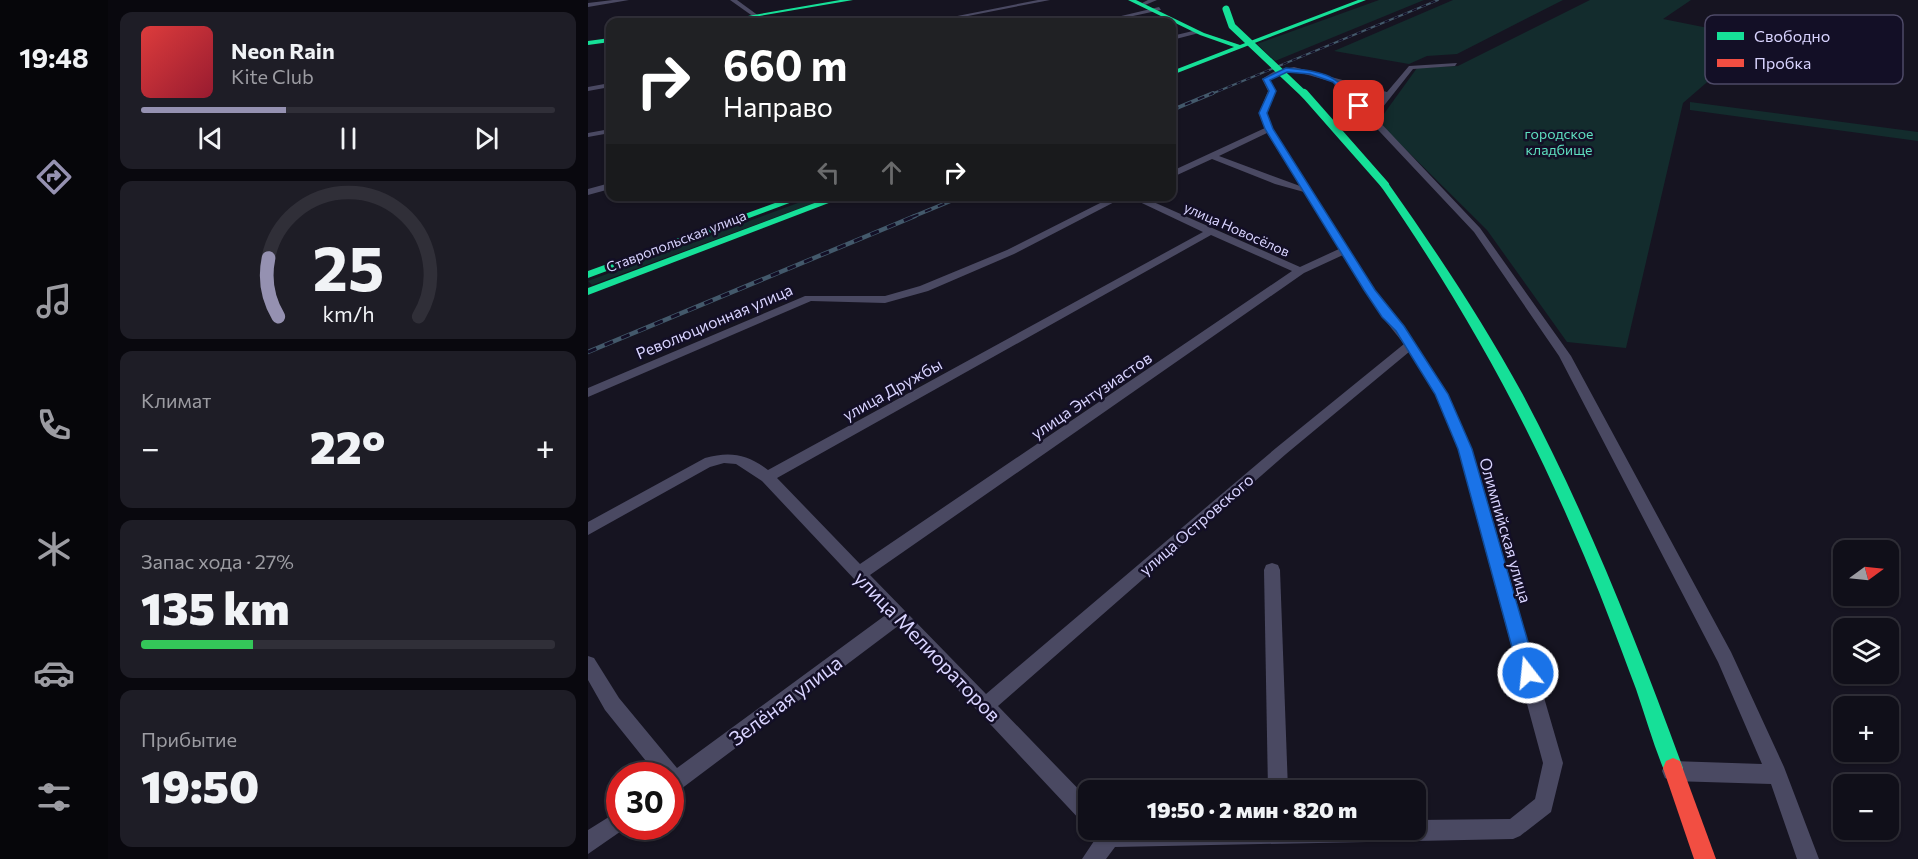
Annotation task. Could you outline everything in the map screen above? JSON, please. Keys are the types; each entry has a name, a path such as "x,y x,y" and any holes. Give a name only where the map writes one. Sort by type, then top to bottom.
{"main road":[{"path":"765,18 850,0"},
{"path":"1176,71 1346,0"},
{"path":"1176,62 1238,44 1363,0"},
{"path":"1147,4 1176,18"},
{"path":"1147,4 1172,18"},
{"path":"1227,4 1232,26 1294,82 1385,185 1425,236 1470,304 1541,438 1621,626 1705,859"},
{"path":"1176,18 1213,36 1238,44"},
{"path":"1176,20 1197,32 1238,44"},
{"path":"588,43 606,41"},
{"name":"Ставропольская улица","path":"588,275 790,201"},
{"name":"Ставропольская улица","path":"588,292 830,201"}],"street":[{"path":"588,5 626,0"},
{"path":"733,0 759,18"},
{"path":"951,18 1047,0"},
{"path":"1110,18 1147,4"},
{"path":"1176,37 1197,32"},
{"path":"1370,118 1411,67 1455,64"},
{"path":"1176,172 1269,129 1263,113 1272,91 1267,77 1286,70 1311,72 1388,95"},
{"path":"1336,81 1477,230 1565,356 1725,657 1777,774 1808,859"},
{"path":"588,89 606,86"},
{"name":"Олимпийская улица","path":"1269,129 1344,251 1386,314 1400,329 1441,394 1465,449 1553,763 1545,804 1513,830 1426,831"},
{"path":"588,135 606,131"},
{"path":"1212,156 1309,191"},
{"path":"588,192 606,187"},
{"name":"Революционная улица","path":"588,393 809,298 873,301 896,297 963,272 1112,201"},
{"name":"улица Новосёлов","path":"1142,201 1300,271"},
{"name":"улица Дружбы","path":"767,477 1210,232"},
{"name":"улица Энтузиастов","path":"859,574 1300,271 1344,251"},
{"name":"улица Островского","path":"985,706 1281,452 1410,345"},
{"path":"588,529 705,463 723,457 742,458 767,477"},
{"name":"улица Мелиораторов","path":"767,477 1078,803"},
{"path":"1272,570 1278,780"},
{"name":"Зелёная улица","path":"684,775 899,615"},
{"path":"588,664 612,704 657,762"},
{"path":"1672,771 1777,774"},
{"path":"588,843 606,830"},
{"path":"1093,859 1102,840"}],"green space":[{"path":"1379,0 1424,0 1275,61 1257,44"},
{"path":"1453,0 1563,0 1457,54 1427,56 1409,64 1334,51"},
{"name":"городское кладбище","path":"1590,0 1691,0 1663,19 1705,27 1705,84 1683,103 1626,348 1567,342 1487,230 1378,122 1417,68 1458,66"},
{"path":"1690,102 1918,132 1918,141 1690,110"},
{"path":"803,201 819,201 592,285 588,281"}],"railway":[{"path":"1209,95 1438,0"},
{"path":"1176,108 1213,93"},
{"path":"912,217 951,201"},
{"path":"588,352 915,216"}],"traffic: fast":[{"path":"740,18 850,0"},
{"path":"1131,0 1169,18"},
{"path":"1176,71 1363,0"},
{"path":"1226,9 1232,26 1294,82 1385,185"},
{"path":"1176,22 1202,34 1240,47"},
{"path":"588,43 606,41"},
{"path":"1385,185 1433,253 1476,323 1516,393 1552,465 1616,613 1673,768"},
{"path":"588,275 790,201"},
{"path":"588,292 830,201"}],"traffic: jam":[{"path":"1673,768 1705,859"}],"route":[{"path":"1359,106 1336,81 1311,72 1286,70 1277,72 1266,79 1272,91 1263,113 1269,129 1344,251 1358,268 1386,314 1400,329 1441,394 1465,449 1528,673"}]}
